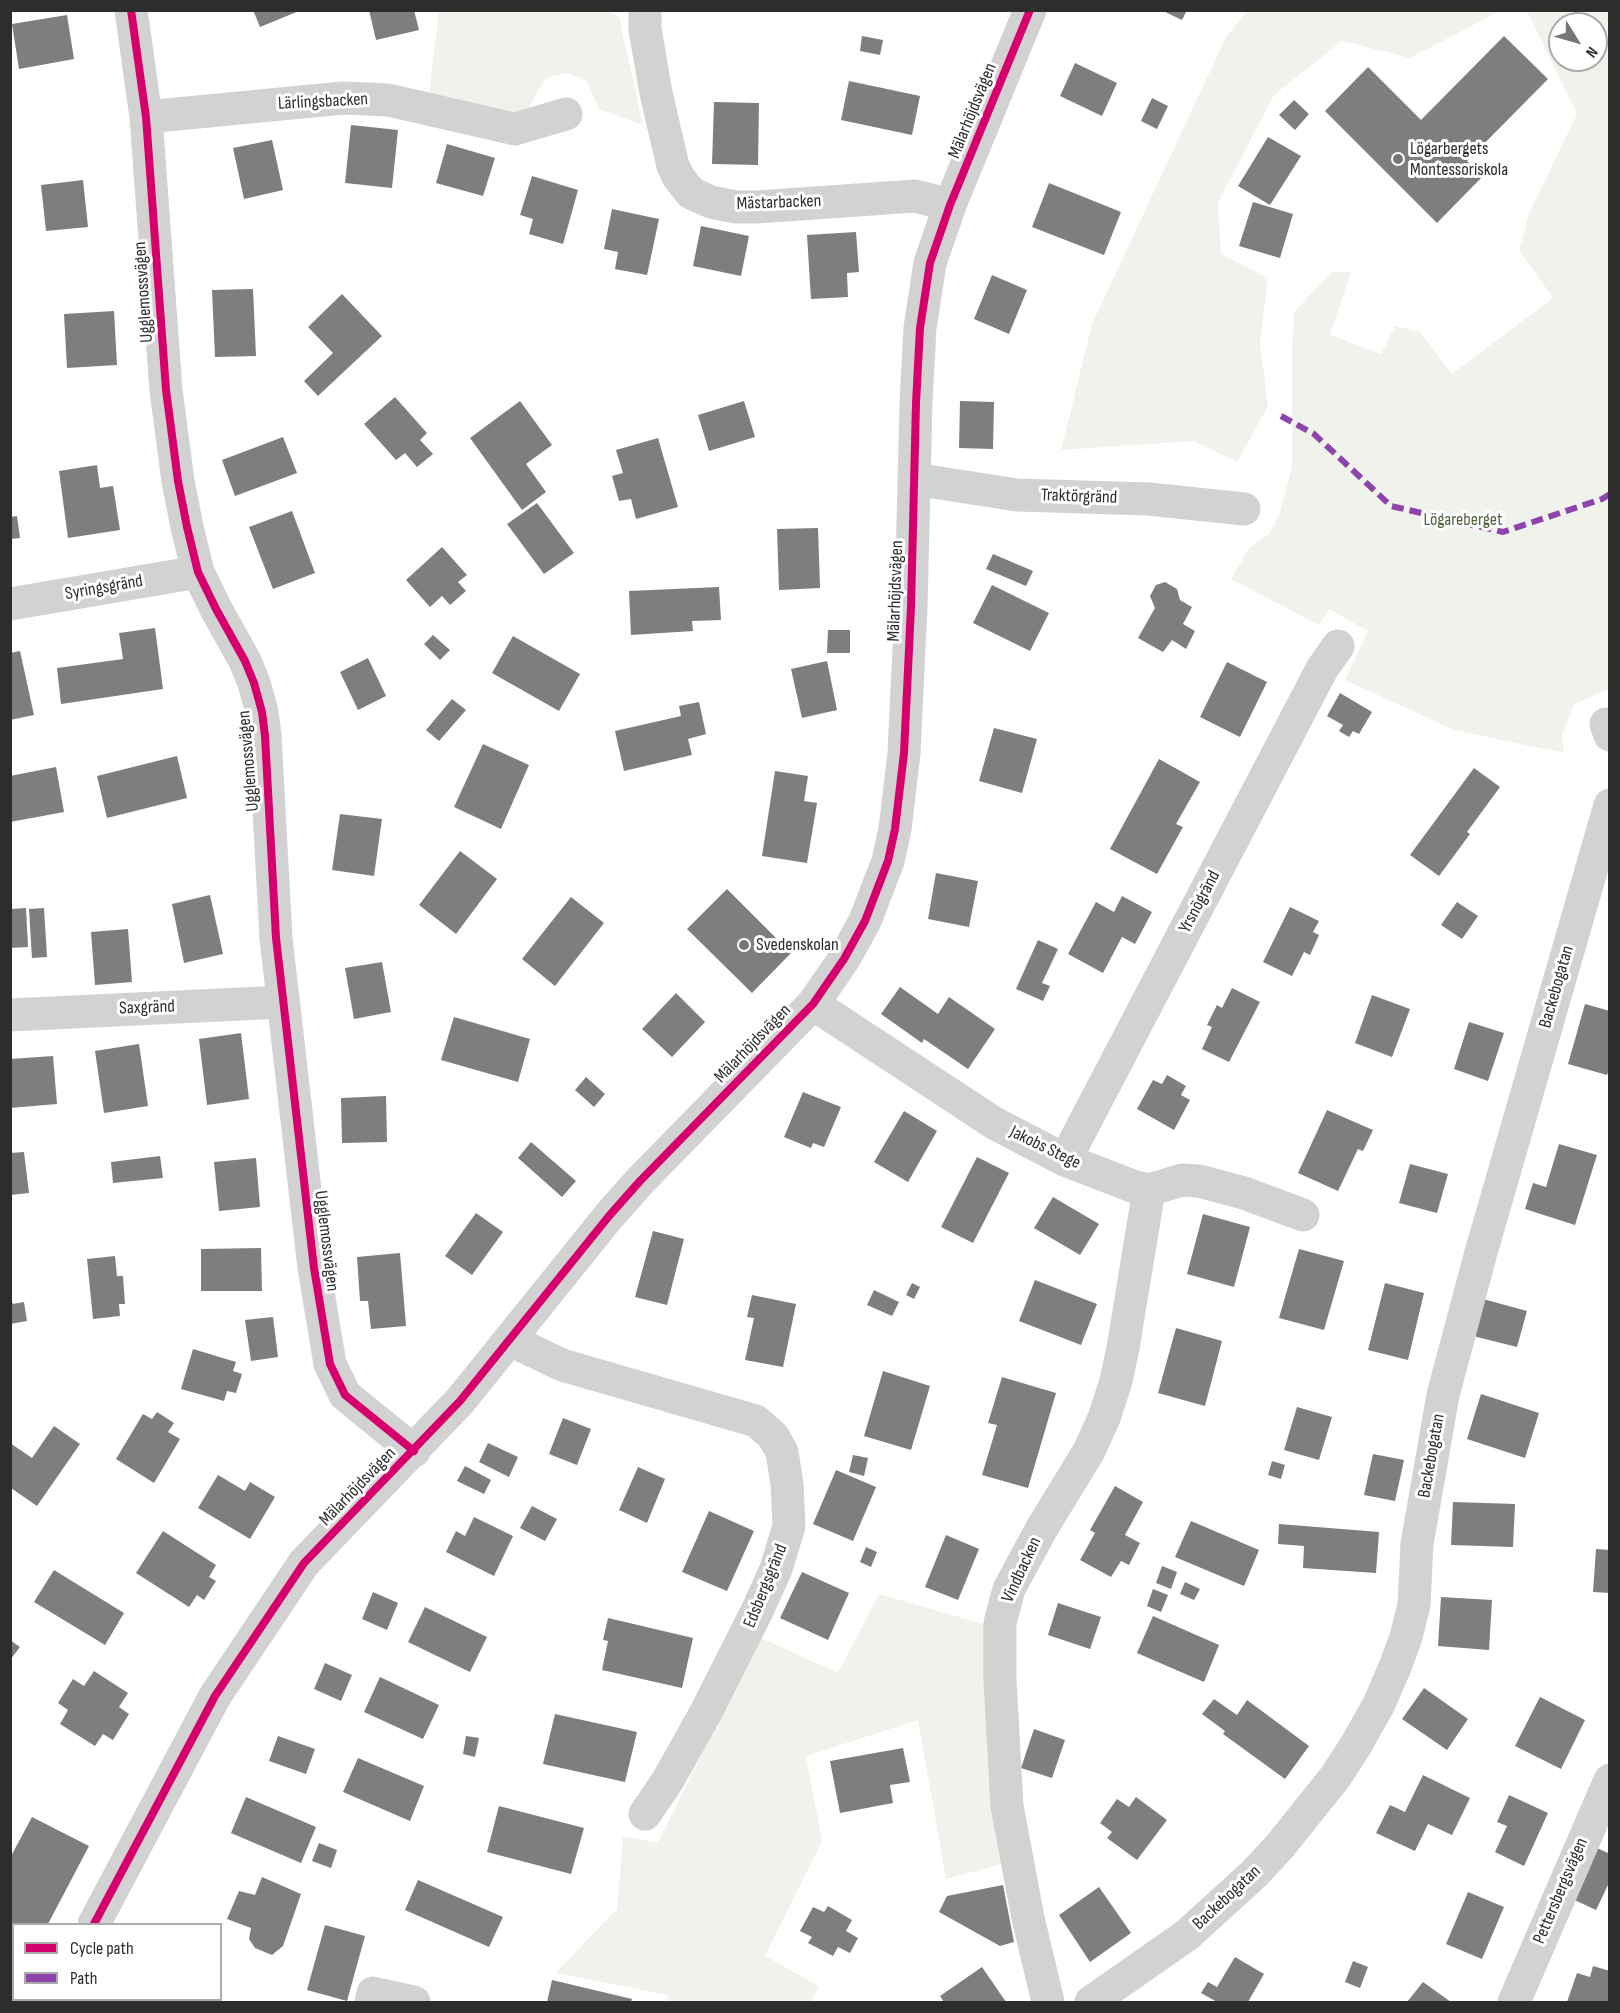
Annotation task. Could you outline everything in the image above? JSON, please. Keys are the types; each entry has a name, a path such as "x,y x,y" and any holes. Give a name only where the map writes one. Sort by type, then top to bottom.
{"street":[{"name":"Ugglemossvägen","path":"132,10 146,117 171,433 187,527 198,572 244,661 254,683 262,712 276,938 314,1268 330,1364 345,1395 414,1451"},
{"name":"Mästarbacken","path":"645,10 645,29 656,93 671,157 679,178 692,192 711,202 736,207 915,196 951,205"},
{"name":"Mälarhöjdsvägen","path":"95,1923 215,1696 304,1563 460,1401 617,1207 813,1004 844,959 865,921 888,861 895,829 906,720 920,328 930,263 1030,10"},
{"name":"Lärlingsbacken","path":"146,117 343,98 388,100 515,129 566,114"},
{"name":"Traktörgränd","path":"914,479 1017,495 1149,499 1244,509"},
{"name":"Syringsgränd","path":"10,604 198,572"},
{"name":"Yrsnögränd","path":"1065,1160 1322,669 1338,646"},
{"name":"Backebogatan","path":"1091,2002 1187,1935 1254,1874 1280,1846 1336,1776 1379,1704 1406,1637 1414,1605 1417,1544 1443,1395 1480,1256 1610,805"},
{"name":"Saxgränd","path":"10,1015 283,1002"},
{"name":"Jakobs Stege","path":"813,1004 994,1123 1065,1160 1135,1187 1149,1190"},
{"path":"1149,1190 1182,1180 1199,1181 1244,1193 1303,1215"},
{"name":"Vindbacken","path":"1048,2002 1028,1918 1007,1806 1000,1680 1000,1623 1013,1581 1041,1528 1089,1451 1104,1418 1116,1381 1123,1348 1149,1190"},
{"name":"Edsbergsgränd","path":"510,1340 562,1365 756,1420 773,1436 782,1452 788,1484 789,1526 776,1569 758,1611 706,1712 668,1780 645,1814"},
{"name":"Pettersbergsvägen","path":"1514,2002 1610,1780"},
{"path":"371,2002 373,1993 414,2002"}],"green space":[{"path":"1248,10 1500,11 1410,58 1342,41 1274,95 1218,203 1221,254 1268,278 1260,343 1268,406 1237,462 1194,441 1061,450 1092,324 1226,37"},
{"path":"439,11 609,11 619,17 643,125 599,109 587,81 568,73 548,77 526,114 429,93"},
{"name":"Lögareberget","path":"1527,11 1610,11 1609,689 1574,704 1562,736 1564,753 1454,730 1345,680 1368,631 1329,609 1319,625 1231,579 1249,548 1268,535 1279,516 1292,466 1294,312 1331,272 1351,272 1330,335 1381,354 1395,326 1420,332 1452,374 1553,298 1519,250 1528,216 1577,114 1557,72 1608,72 1608,12 1548,12 1548,54"},
{"path":"879,1594 987,1625 1005,1863 946,1879 918,1720 806,1756 822,1841 765,1956 819,1986 811,2002 667,2002 668,1995 555,1973 617,1909 623,1836 658,1843 759,1637 838,1673"}],"building":[{"path":"253,10 299,10 299,11 260,27"},
{"path":"369,10 414,10 419,30 376,40"},
{"path":"1161,10 1187,10 1182,20"},
{"path":"67,15 74,59 19,69 12,24"},
{"path":"862,36 883,40 880,55 860,51"},
{"path":"1504,36 1548,79 1467,161 1482,177 1437,223 1325,111 1368,67 1421,120"},
{"path":"1075,63 1117,83 1102,116 1060,96"},
{"path":"849,81 920,96 912,135 841,120"},
{"path":"1152,98 1168,106 1157,129 1141,121"},
{"path":"1294,100 1309,114 1295,130 1279,115"},
{"path":"714,102 759,103 758,165 712,164"},
{"path":"351,125 398,130 392,188 345,183"},
{"path":"1268,137 1301,156 1270,205 1238,186"},
{"path":"272,140 283,190 244,199 233,148"},
{"path":"447,144 495,158 483,196 436,183"},
{"path":"532,176 578,190 563,244 529,234 533,219 520,215"},
{"path":"83,180 88,227 46,231 41,185"},
{"path":"1049,183 1121,212 1104,255 1032,227"},
{"path":"1253,202 1293,214 1280,258 1239,246"},
{"path":"612,209 659,219 647,275 615,269 618,252 604,249"},
{"path":"701,226 749,236 741,276 693,266"},
{"path":"856,232 859,272 847,273 848,297 811,299 807,235"},
{"path":"992,275 1027,290 1009,334 974,319"},
{"path":"253,289 256,356 215,357 212,290"},
{"path":"342,294 382,336 318,396 304,381 333,353 308,327"},
{"path":"114,311 117,365 67,368 64,314"},
{"path":"395,397 427,433 420,440 433,454 417,467 405,453 396,460 364,424"},
{"path":"520,401 552,445 526,464 546,492 522,510 470,438"},
{"path":"744,401 755,437 709,451 698,415"},
{"path":"960,401 994,402 993,449 959,448"},
{"path":"283,437 297,473 235,496 222,460"},
{"path":"658,438 678,507 636,519 631,499 619,501 612,476 623,473 616,450"},
{"path":"97,465 100,488 113,486 120,530 68,538 59,471"},
{"path":"537,503 574,553 544,574 507,524"},
{"path":"292,511 315,573 273,589 249,527"},
{"path":"17,516 20,538 10,539 10,517"},
{"path":"818,528 820,588 779,590 777,529"},
{"path":"442,547 467,575 458,582 466,591 450,605 442,596 430,607 406,580"},
{"path":"993,554 1033,571 1026,586 986,569"},
{"path":"1165,582 1177,589 1180,600 1192,607 1183,624 1195,631 1186,649 1172,640 1163,652 1138,638 1155,608 1150,596 1156,585"},
{"path":"992,585 1049,613 1030,651 973,623"},
{"path":"719,587 721,620 692,621 693,631 631,635 629,591"},
{"path":"155,628 163,689 61,704 57,668 123,659 119,633"},
{"path":"828,630 850,630 850,653 827,653"},
{"path":"433,635 450,650 440,660 424,644"},
{"path":"513,636 580,674 559,711 492,673"},
{"path":"20,651 34,715 10,720 10,653"},
{"path":"368,658 386,696 358,710 340,672"},
{"path":"827,661 837,710 802,718 791,669"},
{"path":"1227,662 1267,682 1240,737 1200,717"},
{"path":"1340,693 1372,712 1359,734 1353,731 1349,737 1339,731 1343,725 1327,716"},
{"path":"452,699 466,710 439,741 426,730"},
{"path":"699,702 706,734 688,739 692,755 624,771 615,731 681,716 679,706"},
{"path":"994,728 1037,739 1022,793 979,781"},
{"path":"483,744 529,765 501,829 454,807"},
{"path":"177,756 187,798 107,818 97,776"},
{"path":"1159,759 1200,782 1176,824 1183,827 1157,874 1110,849"},
{"path":"56,767 64,812 10,822 10,776"},
{"path":"1474,768 1500,787 1467,832 1470,834 1439,876 1410,855"},
{"path":"775,771 808,776 804,801 817,803 807,863 762,856"},
{"path":"340,814 382,819 374,876 332,870"},
{"path":"460,851 497,879 456,934 419,905"},
{"path":"936,873 978,881 969,927 928,919"},
{"path":"727,889 791,953 752,993 687,929"},
{"path":"210,895 223,954 184,963 172,904"},
{"path":"1122,896 1152,912 1135,944 1122,937 1103,973 1068,954 1096,902 1114,912"},
{"path":"571,897 604,923 555,986 522,959"},
{"path":"1457,902 1478,916 1462,939 1441,925"},
{"path":"1290,907 1319,921 1313,932 1319,935 1310,955 1304,952 1292,976 1263,962"},
{"path":"26,908 28,947 10,948 10,909"},
{"path":"44,908 47,957 32,958 29,909"},
{"path":"128,929 132,982 95,985 91,932"},
{"path":"1038,940 1058,949 1042,983 1050,986 1043,1001 1016,989"},
{"path":"382,962 391,1012 354,1019 345,968"},
{"path":"900,987 938,1014 949,997 995,1029 968,1069 924,1039 922,1043 881,1014"},
{"path":"1232,988 1260,1002 1229,1062 1202,1049 1212,1027 1207,1025 1217,1005 1222,1008"},
{"path":"676,993 705,1022 672,1057 642,1029"},
{"path":"1372,995 1410,1009 1392,1057 1355,1043"},
{"path":"1585,1004 1610,1011 1610,1068 1607,1075 1568,1064"},
{"path":"454,1017 530,1039 518,1082 441,1060"},
{"path":"1469,1022 1504,1033 1488,1081 1454,1069"},
{"path":"241,1033 249,1099 207,1105 199,1039"},
{"path":"139,1044 148,1106 104,1113 95,1051"},
{"path":"53,1056 57,1104 10,1108 10,1059"},
{"path":"1167,1075 1186,1086 1181,1095 1190,1100 1174,1130 1137,1109 1153,1080 1162,1084"},
{"path":"586,1077 605,1094 594,1107 575,1090"},
{"path":"803,1092 841,1107 824,1147 813,1143 811,1148 784,1137"},
{"path":"386,1096 387,1142 342,1143 341,1098"},
{"path":"1327,1110 1373,1130 1363,1151 1358,1149 1338,1191 1298,1173"},
{"path":"904,1111 937,1131 908,1182 874,1162"},
{"path":"531,1142 576,1181 562,1197 518,1158"},
{"path":"1559,1144 1597,1155 1575,1225 1525,1209 1533,1183 1546,1187"},
{"path":"24,1152 29,1193 10,1195 10,1153"},
{"path":"160,1156 163,1178 113,1183 111,1162"},
{"path":"977,1157 1009,1173 973,1243 941,1227"},
{"path":"256,1158 260,1207 219,1211 214,1162"},
{"path":"1410,1164 1448,1174 1437,1213 1399,1203"},
{"path":"1053,1197 1099,1224 1080,1255 1034,1228"},
{"path":"476,1213 503,1232 472,1275 445,1256"},
{"path":"1203,1214 1250,1227 1234,1287 1187,1274"},
{"path":"653,1231 684,1239 667,1305 635,1297"},
{"path":"261,1248 262,1291 201,1291 201,1249"},
{"path":"1299,1249 1344,1261 1324,1330 1279,1318"},
{"path":"400,1253 406,1326 371,1329 368,1301 360,1301 357,1257"},
{"path":"115,1256 117,1276 123,1276 125,1304 119,1304 120,1316 93,1319 87,1259"},
{"path":"1035,1280 1097,1304 1081,1345 1019,1321"},
{"path":"912,1283 920,1287 914,1299 906,1295"},
{"path":"1385,1283 1424,1293 1408,1360 1368,1350"},
{"path":"874,1290 899,1302 892,1316 867,1305"},
{"path":"752,1295 796,1304 783,1367 745,1360 754,1318 747,1317"},
{"path":"10,1298 13,1304 24,1302 27,1321 10,1324"},
{"path":"1483,1299 1527,1311 1517,1347 1473,1336"},
{"path":"273,1317 278,1357 251,1361 245,1320"},
{"path":"1176,1328 1222,1341 1205,1406 1158,1393"},
{"path":"193,1349 236,1362 233,1371 242,1374 236,1393 227,1391 224,1401 181,1389"},
{"path":"883,1371 930,1386 911,1450 864,1436"},
{"path":"1002,1377 1056,1393 1028,1488 982,1475 997,1425 988,1423"},
{"path":"1481,1394 1539,1413 1525,1458 1467,1439"},
{"path":"1297,1407 1332,1417 1319,1460 1284,1450"},
{"path":"157,1412 174,1423 168,1432 180,1439 154,1483 116,1459 143,1414 152,1419"},
{"path":"563,1418 591,1429 577,1465 549,1454"},
{"path":"54,1426 80,1444 37,1506 11,1488 10,1443 32,1458"},
{"path":"488,1443 518,1457 509,1477 479,1462"},
{"path":"1373,1454 1404,1460 1395,1501 1364,1495"},
{"path":"853,1455 868,1458 864,1476 849,1472"},
{"path":"1272,1461 1285,1465 1281,1479 1268,1475"},
{"path":"465,1466 491,1480 484,1494 457,1481"},
{"path":"638,1467 665,1479 647,1523 619,1510"},
{"path":"836,1470 876,1487 853,1541 813,1524"},
{"path":"218,1475 245,1491 250,1482 275,1497 250,1539 198,1508"},
{"path":"1115,1486 1143,1502 1125,1535 1140,1543 1129,1565 1121,1561 1111,1577 1080,1560 1095,1533 1090,1530"},
{"path":"1453,1502 1515,1504 1513,1547 1451,1545"},
{"path":"532,1506 557,1519 545,1541 520,1528"},
{"path":"709,1511 754,1531 727,1591 682,1572"},
{"path":"474,1517 513,1536 494,1576 446,1552 456,1531 465,1536"},
{"path":"1191,1521 1259,1550 1244,1586 1175,1557"},
{"path":"1279,1524 1379,1532 1376,1573 1303,1568 1304,1546 1278,1544"},
{"path":"163,1531 216,1565 209,1577 216,1581 204,1600 197,1595 189,1607 136,1573"},
{"path":"946,1535 979,1549 958,1600 925,1587"},
{"path":"866,1547 877,1552 871,1567 860,1562"},
{"path":"1596,1549 1610,1550 1610,1593 1593,1592"},
{"path":"1162,1566 1177,1572 1171,1589 1156,1583"},
{"path":"54,1570 124,1613 105,1645 34,1602"},
{"path":"802,1572 849,1593 828,1640 780,1618"},
{"path":"1185,1582 1200,1589 1194,1600 1180,1594"},
{"path":"1153,1589 1168,1595 1161,1612 1147,1606"},
{"path":"373,1592 398,1603 387,1630 362,1619"},
{"path":"1441,1597 1492,1600 1489,1650 1438,1646"},
{"path":"1058,1603 1101,1617 1090,1649 1048,1635"},
{"path":"425,1607 487,1637 470,1672 408,1642"},
{"path":"1153,1616 1219,1645 1204,1682 1137,1653"},
{"path":"608,1618 693,1638 682,1688 602,1670 608,1641 603,1640"},
{"path":"10,1640 20,1647 10,1660"},
{"path":"325,1663 352,1675 341,1701 314,1689"},
{"path":"94,1671 128,1693 119,1707 129,1714 113,1740 103,1734 95,1746 60,1724 68,1710 58,1703 73,1679 84,1686"},
{"path":"380,1677 439,1705 423,1739 364,1712"},
{"path":"1424,1688 1468,1719 1447,1750 1402,1719"},
{"path":"1540,1697 1585,1720 1561,1769 1515,1746"},
{"path":"1214,1699 1237,1715 1247,1700 1309,1746 1285,1779 1223,1734 1225,1731 1202,1714"},
{"path":"555,1714 637,1732 625,1782 543,1764"},
{"path":"1034,1729 1065,1740 1052,1778 1021,1768"},
{"path":"278,1736 315,1749 306,1774 269,1761"},
{"path":"466,1736 479,1738 475,1757 463,1754"},
{"path":"903,1748 910,1782 890,1785 893,1803 840,1813 830,1761"},
{"path":"358,1758 424,1786 410,1821 343,1792"},
{"path":"1423,1775 1470,1798 1452,1835 1428,1824 1415,1851 1376,1833 1390,1805 1405,1812"},
{"path":"1509,1795 1548,1813 1524,1866 1495,1852 1507,1826 1497,1822"},
{"path":"246,1797 316,1827 301,1863 231,1833"},
{"path":"1136,1797 1167,1820 1137,1860 1107,1838 1112,1832 1100,1823 1117,1799 1129,1807"},
{"path":"499,1806 584,1828 571,1874 487,1852"},
{"path":"32,1817 89,1846 49,1923 12,1923 12,1975 10,1974 10,1858"},
{"path":"319,1843 337,1850 331,1868 312,1861"},
{"path":"1593,1846 1610,1854 1610,1881 1596,1910 1568,1897"},
{"path":"262,1877 301,1894 283,1946 272,1955 255,1948 249,1939 251,1928 227,1919 239,1891 255,1895"},
{"path":"418,1880 503,1917 489,1947 405,1910"},
{"path":"1003,1885 1014,1942 1000,1946 939,1912 947,1896"},
{"path":"1099,1887 1131,1933 1090,1962 1059,1915"},
{"path":"1468,1892 1504,1907 1482,1959 1446,1944"},
{"path":"828,1906 852,1920 846,1931 858,1938 850,1953 838,1947 833,1956 808,1943 812,1937 800,1931 813,1907 824,1912"},
{"path":"325,1925 365,1936 347,2001 307,1990"},
{"path":"1235,1957 1264,1974 1248,2002 1217,2002 1201,1993 1208,1982 1217,1987"},
{"path":"1353,1961 1368,1967 1360,1988 1345,1982"},
{"path":"1593,1966 1610,1971 1610,2002 1567,2002 1577,1973 1590,1977"},
{"path":"982,1967 1006,2002 944,2002 940,1996"},
{"path":"552,1980 632,1999 631,2002 547,2002"},
{"path":"1423,1982 1451,2002 1407,2002"},
{"path":"118,2001 174,2001 173,2002"}],"marked path":[{"path":"1281,416 1314,434 1391,506 1503,532 1602,499 1610,494"}],"cycle path":[{"path":"131,10 146,117 166,390 178,481 198,572 245,661 262,712 276,938 314,1268 330,1364 345,1395 414,1451"},
{"path":"95,1923 215,1696 304,1563 460,1401 609,1216 640,1181 813,1004 844,959 865,921 888,861 895,829 904,753 911,607 916,403 920,328 930,263 950,205 1030,10"}],"place":[{"name":"Lögarbergets Montessoriskola","path":"1398,159"},
{"name":"Svedenskolan","path":"744,945"}]}
